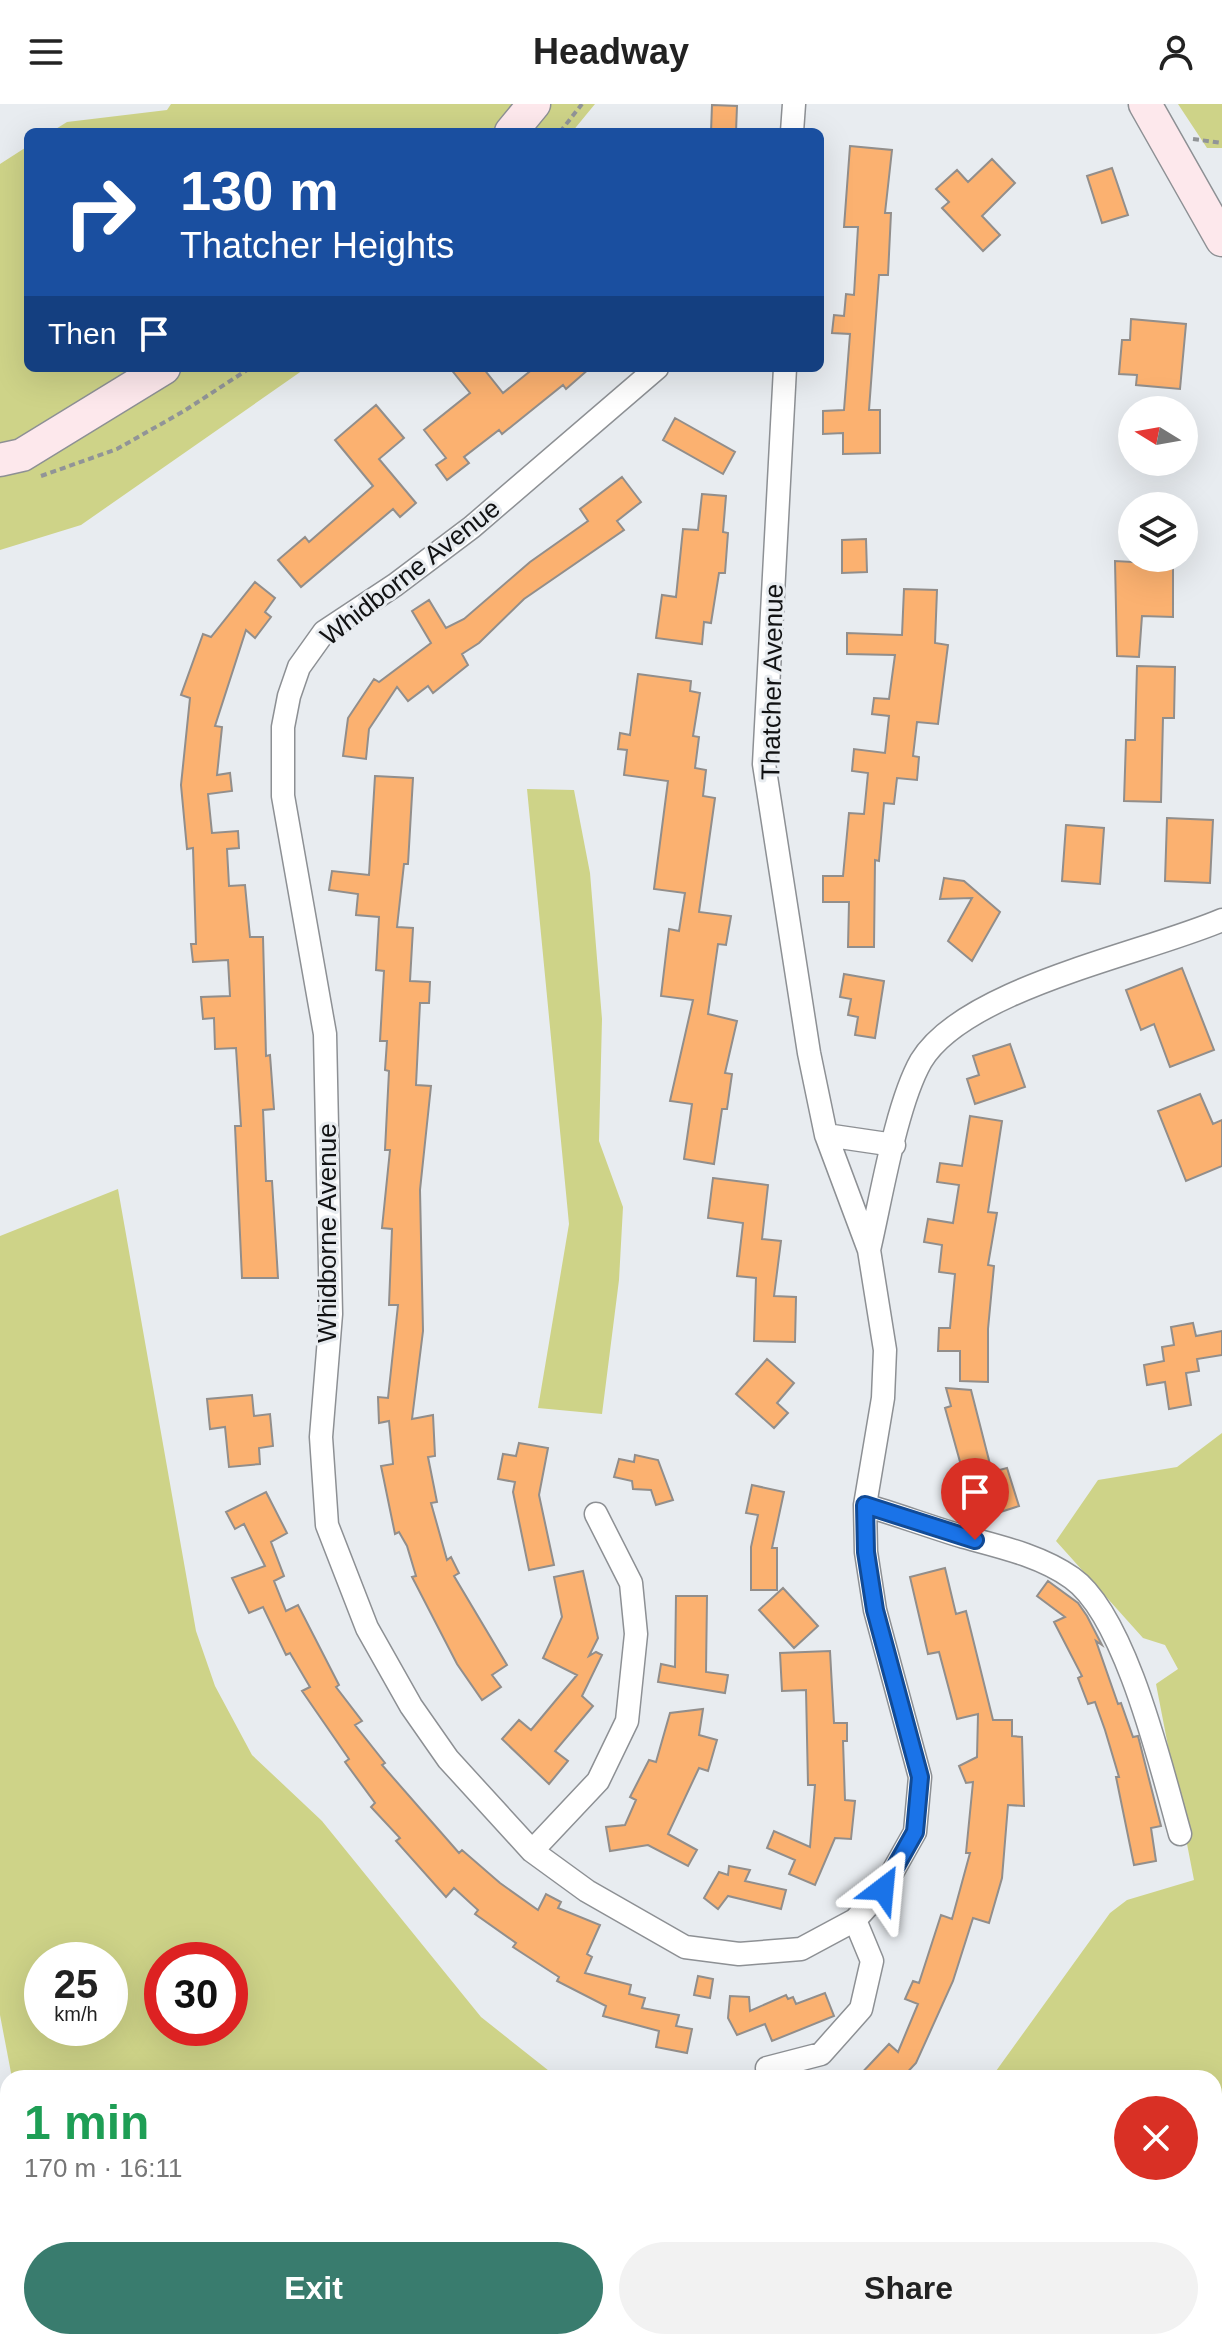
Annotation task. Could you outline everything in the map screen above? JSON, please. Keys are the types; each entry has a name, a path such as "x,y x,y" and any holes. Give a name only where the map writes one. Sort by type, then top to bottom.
{"street":[{"path":"514,128 534,104"},
{"path":"792,128 794,104"},
{"path":"1145,104 1222,240"},
{"path":"0,460 22,455 157,372"},
{"name":"Whidborne Avenue","path":"652,372 472,527 395,585 324,632 299,667 283,727 283,796 325,1034 331,1314 321,1437 327,1525 367,1628 411,1706 448,1759 532,1851 601,1899 685,1947 739,1954 801,1949 855,1920"},
{"name":"Thatcher Avenue","path":"785,372 764,764 809,1053 826,1135 869,1250 885,1350 883,1398 865,1505 866,1552 875,1610 920,1777 915,1832 883,1889 855,1920"},
{"name":"Thatcher Avenue","path":"869,1250 894,1145 922,1061 956,1025 1003,996 1222,920"},
{"path":"826,1135 894,1145"},
{"path":"865,1505 1031,1557 1074,1579 1093,1600 1120,1649 1145,1710 1180,1834"},
{"path":"532,1851 598,1781 627,1721 636,1634 631,1583 596,1514"},
{"path":"767,2068 821,2054 861,2009 872,1961 855,1920"}],"path":[{"path":"563,128 582,104"},
{"path":"35,478 117,449 244,372"}],"green space":[{"path":"171,104 595,104 575,128 57,128 67,122 167,110"},
{"path":"1178,104 1222,104 1222,148 1207,148"},
{"path":"24,149 24,372 300,372 81,525 0,550 0,164"},
{"path":"527,789 574,790 590,873 602,1019 599,1141 623,1207 619,1280 602,1414 538,1408 569,1224"},
{"path":"118,1189 196,1631 215,1686 252,1755 322,1821 481,2017 548,2070 10,2070 0,2015 0,1236"},
{"path":"1222,1433 1222,2070 997,2070 1110,1913 1127,1900 1194,1880 1156,1684 1178,1669 1165,1645 1143,1638 1056,1541 1098,1480 1177,1467"}],"building":[{"path":"712,105 737,106 736,128 711,128"},
{"path":"850,146 892,150 885,213 891,213 888,275 879,275 869,410 880,410 880,453 843,454 843,433 823,434 823,411 844,410 850,334 832,333 834,315 844,316 846,294 854,295 858,227 844,227"},
{"path":"992,159 1015,183 982,216 1000,235 983,251 942,208 949,202 936,189 957,170 968,182"},
{"path":"1112,168 1128,215 1102,223 1087,176"},
{"path":"1131,319 1186,324 1180,389 1136,385 1137,375 1119,374 1122,340 1130,340"},
{"path":"453,372 486,372 503,393 529,372 585,372 566,389 563,385 502,434 499,430 464,457 469,463 447,480 436,465 446,458 424,430 470,393"},
{"path":"376,405 404,438 379,459 416,503 400,517 393,509 301,587 278,560 305,537 309,542 373,486 335,440"},
{"path":"675,418 735,452 723,474 663,440"},
{"path":"622,477 641,502 617,521 624,530 524,599 479,643 462,654 468,665 433,693 428,686 408,701 397,687 369,729 366,759 343,756 348,718 374,679 379,682 431,643 412,611 429,600 446,628 464,619 530,562 588,521 580,509"},
{"path":"702,494 726,496 723,532 728,533 725,573 719,573 711,623 704,622 702,644 656,638 662,595 676,597 683,529 698,530"},
{"path":"866,539 867,572 842,573 842,540"},
{"path":"1115,561 1118,561 1118,572 1173,572 1173,617 1142,616 1139,657 1117,656"},
{"path":"255,582 275,598 265,612 271,617 255,638 246,630 215,726 222,727 217,775 230,773 232,791 208,794 212,833 238,831 239,848 227,849 229,886 245,885 250,937 263,937 266,1056 270,1055 274,1109 263,1110 266,1181 272,1181 278,1278 242,1278 235,1126 241,1126 236,1048 215,1049 214,1018 203,1019 201,997 230,996 228,960 193,962 191,944 196,944 193,848 187,849 181,785 190,698 181,695 203,634 211,637"},
{"path":"904,589 937,590 935,643 948,645 938,724 917,722 913,756 919,757 917,780 897,778 894,804 884,803 879,861 875,860 874,947 848,947 849,902 823,902 823,876 843,876 849,813 864,814 868,773 852,771 854,749 885,753 889,716 872,714 874,698 889,699 895,655 847,654 847,633 902,635"},
{"path":"1137,666 1175,667 1174,718 1163,718 1161,802 1124,801 1126,740 1135,740"},
{"path":"638,674 691,681 690,691 700,693 693,736 699,737 695,768 706,770 703,796 715,798 699,912 731,916 726,945 718,944 708,1014 737,1021 725,1073 732,1074 727,1109 722,1109 714,1164 684,1159 692,1104 670,1101 693,1000 661,996 669,929 679,931 685,893 654,889 668,781 624,775 627,750 618,749 620,733 630,735"},
{"path":"375,776 413,778 408,864 404,864 397,927 413,928 410,981 430,982 429,1003 420,1003 416,1085 431,1086 420,1190 423,1331 412,1419 433,1415 435,1456 428,1457 437,1502 431,1503 447,1560 451,1557 459,1573 454,1576 507,1665 492,1675 501,1687 482,1700 457,1664 412,1577 416,1576 407,1546 399,1532 395,1534 381,1466 393,1464 389,1421 379,1423 378,1397 388,1398 398,1305 389,1305 392,1229 382,1228 390,1150 385,1150 389,1071 385,1070 387,1041 380,1041 384,971 376,970 379,917 356,915 358,894 329,890 332,871 369,875"},
{"path":"1167,818 1213,820 1210,883 1165,881"},
{"path":"1066,825 1104,828 1100,884 1062,881"},
{"path":"944,878 964,881 1000,912 972,961 948,941 972,898 940,899"},
{"path":"1182,968 1214,1050 1170,1067 1154,1024 1141,1030 1126,990"},
{"path":"844,974 884,981 875,1038 855,1035 858,1017 848,1015 851,999 840,997"},
{"path":"1010,1044 1025,1087 975,1104 967,1079 979,1075 973,1056"},
{"path":"1200,1094 1213,1124 1222,1120 1222,1166 1186,1181 1158,1111"},
{"path":"970,1116 1002,1121 988,1212 997,1213 988,1265 994,1266 988,1329 988,1382 960,1381 960,1351 938,1351 939,1328 950,1328 955,1274 939,1272 942,1245 924,1242 928,1219 953,1223 959,1185 937,1182 940,1163 962,1166"},
{"path":"713,1178 768,1185 762,1239 781,1241 774,1296 796,1297 795,1342 754,1341 756,1278 737,1276 743,1223 708,1218"},
{"path":"1193,1323 1196,1336 1222,1331 1222,1355 1197,1359 1199,1371 1186,1373 1191,1405 1169,1409 1165,1382 1147,1385 1144,1365 1164,1361 1162,1347 1174,1345 1171,1327"},
{"path":"767,1359 794,1383 777,1403 788,1413 774,1428 736,1394"},
{"path":"946,1388 971,1390 992,1472 1007,1468 1019,1506 982,1518 970,1477 964,1476 945,1408 951,1406"},
{"path":"252,1395 254,1416 270,1414 273,1446 259,1448 260,1464 229,1467 225,1427 210,1429 207,1399"},
{"path":"519,1443 548,1448 539,1495 554,1565 529,1570 513,1492 515,1482 498,1479 503,1454 516,1456"},
{"path":"635,1455 658,1460 673,1500 656,1505 651,1490 633,1489 632,1481 614,1477 619,1459 634,1462"},
{"path":"752,1485 784,1492 772,1548 777,1548 777,1590 751,1590 751,1547 758,1515 746,1513"},
{"path":"266,1492 287,1533 271,1542 284,1576 274,1581 286,1611 298,1605 339,1685 336,1687 362,1721 355,1725 385,1763 382,1765 459,1853 462,1850 538,1910 546,1894 561,1902 558,1908 600,1925 587,1954 592,1957 585,1973 631,1985 629,1994 645,1998 642,2008 679,2015 676,2026 692,2029 687,2053 656,2047 659,2031 603,2016 606,2006 557,1981 559,1977 513,1947 516,1943 475,1914 478,1910 454,1888 446,1897 396,1841 400,1838 371,1807 375,1803 345,1762 349,1759 302,1691 310,1687 290,1653 286,1655 263,1607 249,1613 232,1578 265,1566 244,1524 235,1529 226,1512"},
{"path":"945,1568 956,1614 966,1611 993,1720 1012,1720 1012,1736 1022,1737 1024,1806 1008,1805 1002,1878 989,1923 973,1918 953,1981 916,2063 909,2070 865,2070 889,2044 898,2052 918,2004 905,1999 913,1981 919,1983 941,1915 952,1919 970,1853 966,1853 973,1782 966,1783 959,1766 977,1757 978,1714 957,1719 939,1652 928,1654 910,1577"},
{"path":"583,1571 598,1638 589,1656 596,1652 602,1655 582,1696 593,1706 555,1751 568,1761 549,1784 502,1739 519,1720 531,1730 577,1675 543,1658 562,1617 554,1577"},
{"path":"1048,1581 1078,1603 1087,1616 1102,1645 1096,1641 1118,1704 1121,1703 1133,1737 1138,1736 1161,1826 1151,1828 1156,1861 1134,1865 1116,1777 1119,1777 1105,1730 1095,1702 1088,1704 1078,1678 1082,1676 1054,1622 1065,1617 1037,1596"},
{"path":"783,1588 818,1626 794,1648 759,1610"},
{"path":"676,1596 707,1596 706,1672 728,1675 725,1693 658,1682 661,1664 675,1667"},
{"path":"830,1651 834,1723 847,1723 847,1741 843,1741 845,1800 855,1801 851,1839 835,1838 815,1885 789,1874 795,1860 767,1848 774,1831 810,1847 815,1785 808,1785 806,1690 782,1691 780,1653"},
{"path":"703,1709 699,1735 717,1740 708,1771 699,1768 668,1834 697,1850 688,1866 648,1845 610,1851 606,1827 625,1825 636,1800 630,1797 649,1760 656,1762 670,1713"},
{"path":"729,1866 750,1870 745,1881 786,1890 781,1909 728,1896 718,1909 704,1898 719,1872 728,1875"},
{"path":"698,1976 713,1979 710,1998 694,1995"},
{"path":"825,1993 834,2016 772,2041 765,2024 737,2035 728,2018 730,1996 749,1997 750,2011 786,1995 788,1999 793,1997 796,2004"}],"route":[{"path":"883,1889 915,1832 920,1777 875,1610 866,1552 865,1505 975,1540"}]}
